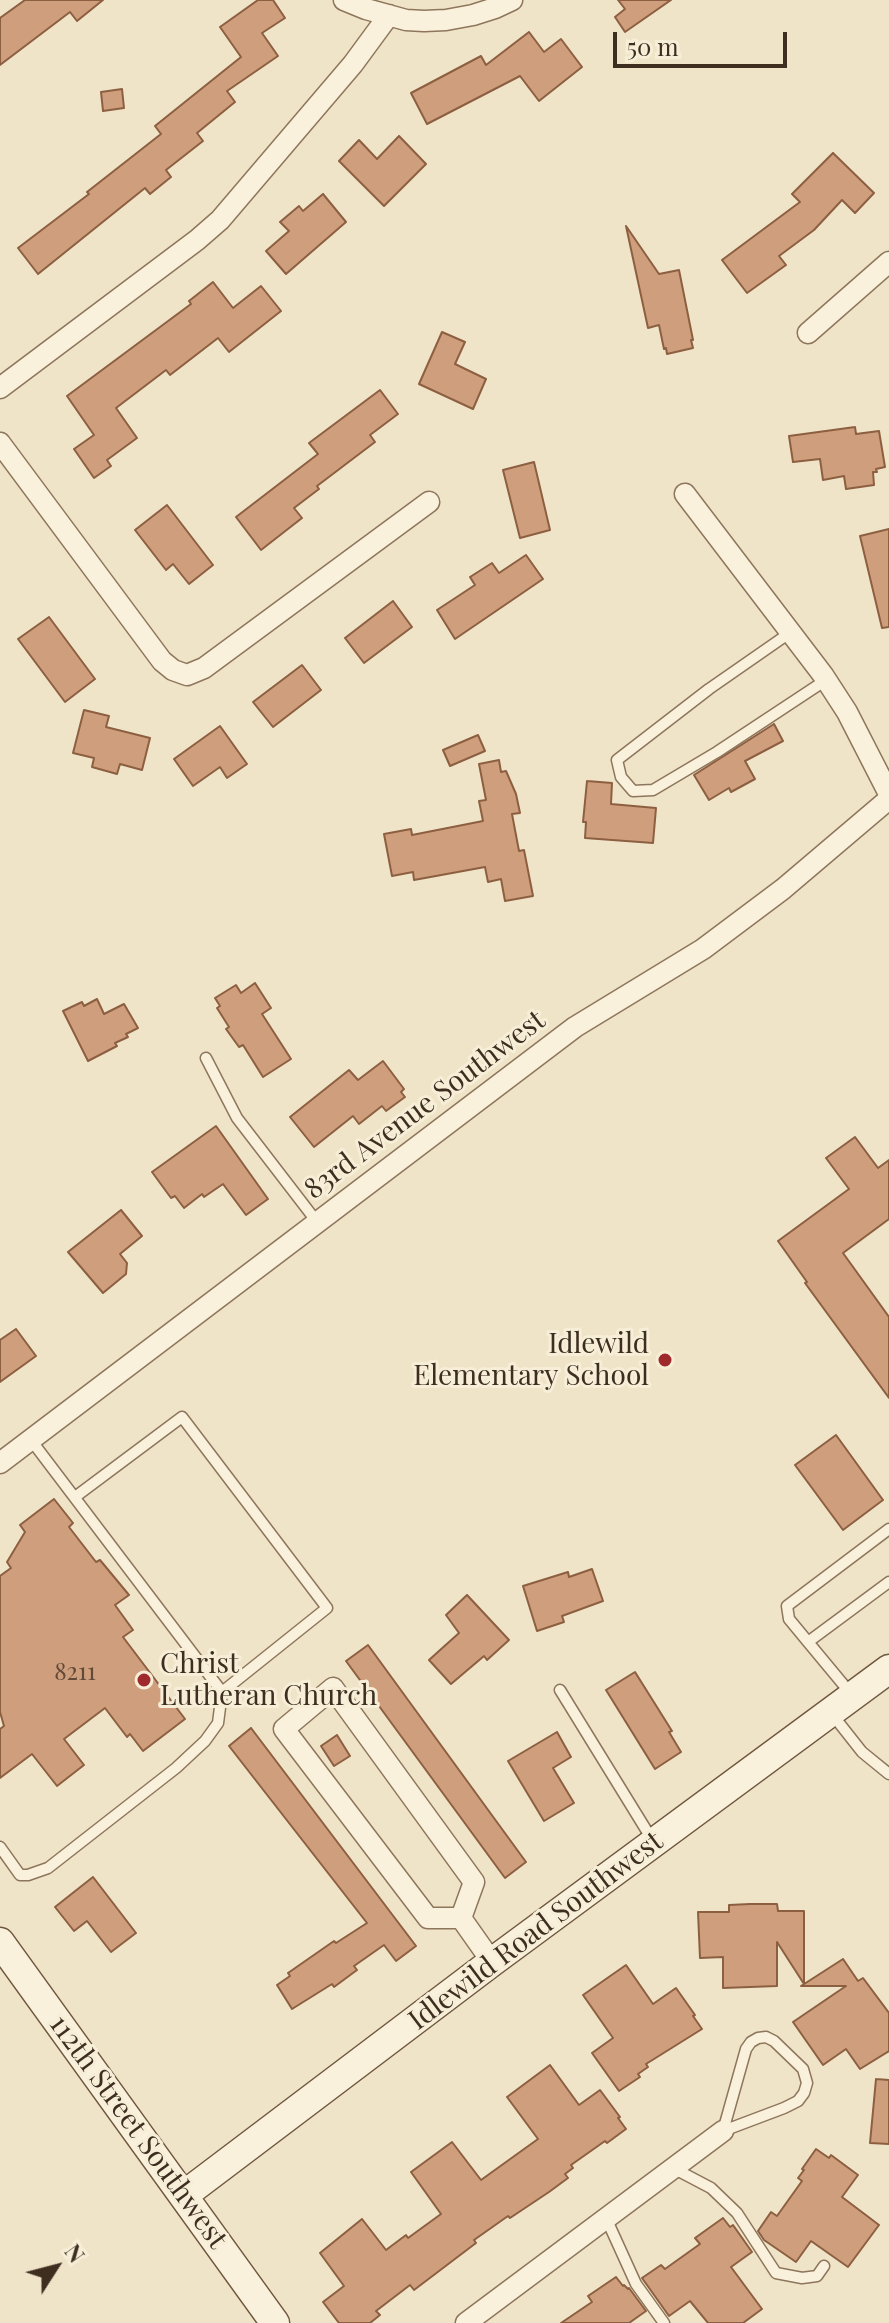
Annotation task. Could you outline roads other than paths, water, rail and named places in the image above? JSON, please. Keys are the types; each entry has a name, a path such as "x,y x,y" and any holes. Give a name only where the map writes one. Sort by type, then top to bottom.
{"street":[{"path":"344,0 406,20 446,20 495,8 512,0"},
{"path":"0,388 220,220 353,64 389,15"},
{"path":"808,333 889,262"},
{"path":"0,443 162,661 173,670 187,675 204,668 429,502"},
{"path":"685,494 826,680 847,712 889,796"},
{"name":"83rd Avenue Southwest","path":"0,1463 575,1027 726,932 783,889 889,796"},
{"name":"Idlewild Road Southwest","path":"184,2195 492,1962 889,1669"},
{"path":"333,1688 474,1882 461,1918 428,1918 284,1729 333,1688"},
{"path":"461,1918 492,1962"},
{"name":"112th Street Southwest","path":"0,1942 275,2323"},
{"path":"479,2319 606,2218 723,2131"}],"lane":[{"path":"791,632 709,689 617,760 621,777 633,791 653,790 826,680"},
{"path":"206,1058 237,1118 317,1222"},
{"path":"0,1847 20,1875 48,1868 176,1768 205,1741 218,1723 222,1692 327,1608 182,1417 75,1497"},
{"path":"31,1440 222,1692"},
{"path":"889,1529 787,1606 789,1619 808,1642 842,1704 862,1752 889,1774"},
{"path":"808,1642 889,1582"},
{"path":"560,1690 654,1842"},
{"path":"766,2037 774,2041 803,2069 807,2083 804,2093 798,2101 784,2108 723,2131 746,2049 758,2038 766,2037"},
{"path":"673,2168 711,2188 737,2213 776,2273 802,2278 817,2276 824,2266"},
{"path":"606,2218 636,2284 664,2323"}],"place":[{"name":"Idlewild Elementary School","path":"665,1360"},
{"name":"Christ Lutheran Church","path":"144,1680"}]}
